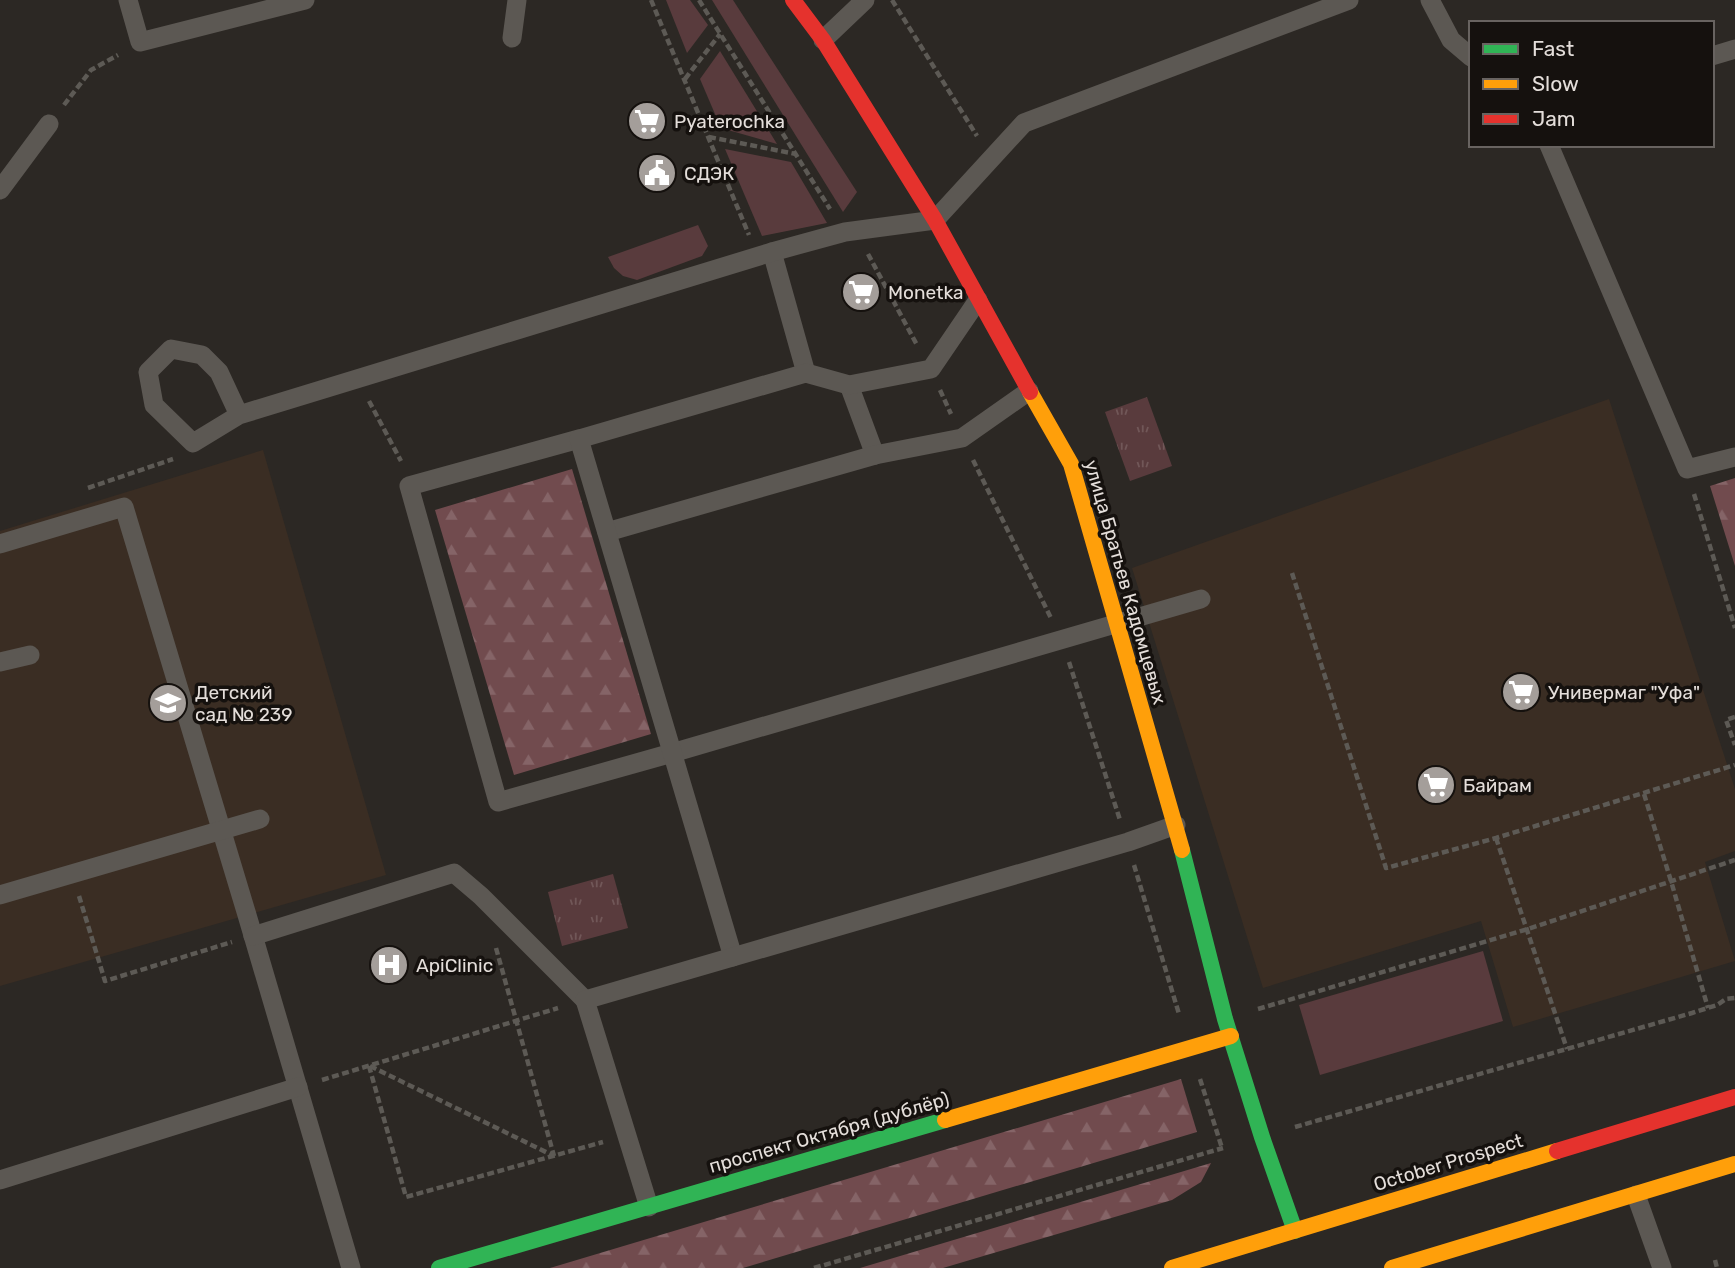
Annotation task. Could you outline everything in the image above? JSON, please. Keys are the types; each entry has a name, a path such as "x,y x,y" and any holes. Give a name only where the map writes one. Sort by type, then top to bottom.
{"street":[{"name":"улица Братьев Кадомцевых","path":"793,0 822,40 935,220 1071,464 1176,825 1225,1019 1295,1231"},
{"name":"проспект Октября (дублёр)","path":"439,1268 1231,1037"},
{"name":"October Prospect","path":"1172,1268 1735,1097"},
{"path":"1392,1268 1735,1164"}],"lane":[{"path":"128,0 140,42 305,0"},
{"path":"512,38 517,0"},
{"path":"822,40 865,0"},
{"path":"239,415 219,373 202,355 171,349 148,372 154,405 193,443 239,415 764,254 845,232 935,220 1024,123 1349,0"},
{"path":"1430,0 1451,40 1469,55"},
{"path":"1714,55 1735,49"},
{"path":"0,190 50,124"},
{"path":"1550,147 1686,469 1735,457"},
{"path":"764,254 806,373"},
{"path":"978,300 930,369 849,385 806,373 410,486 498,802 1201,599"},
{"path":"849,385 875,455"},
{"path":"607,532 875,455 962,438 1029,391"},
{"path":"579,439 733,957"},
{"path":"0,544 124,507 351,1268"},
{"path":"0,662 30,655"},
{"path":"0,895 260,819"},
{"path":"585,1000 1128,842 1176,825"},
{"path":"253,936 454,873 481,896 585,1000 649,1207"},
{"path":"0,1180 298,1087"},
{"path":"1636,1195 1662,1268"}],"path":[{"path":"651,0 708,136 764,254"},
{"path":"699,0 845,232 860,239 930,369 1062,640 1128,842 1189,1049 1222,1148"},
{"path":"892,0 991,159"},
{"path":"685,80 720,34"},
{"path":"50,124 91,70 140,42"},
{"path":"708,136 796,154"},
{"path":"371,406 401,459"},
{"path":"79,491 170,461 193,443"},
{"path":"1686,469 1735,628"},
{"path":"1292,573 1386,869 1735,765"},
{"path":"1735,717 1726,720 1735,745"},
{"path":"1644,794 1708,1008"},
{"path":"1496,838 1567,1049"},
{"path":"1225,1019 1528,929 1735,860"},
{"path":"71,873 105,981 253,936"},
{"path":"495,946 554,1156"},
{"path":"1726,999 1735,1003"},
{"path":"298,1087 585,1000"},
{"path":"369,1066 406,1197 627,1135"},
{"path":"369,1066 554,1156"},
{"path":"1715,1260 1717,1268"}],"shaded area":[{"path":"1609,399 1735,789 1735,851 1705,862 1735,961 1513,1027 1481,921 1263,988 1132,568"},
{"name":"Детский сад № 239","path":"263,450 386,875 0,986 0,531"}],"green space":[{"path":"666,0 690,0 708,25 687,53"},
{"path":"712,0 733,0 857,192 843,212"},
{"path":"720,51 777,144 721,128 700,79"},
{"path":"725,149 791,162 827,223 762,236"},
{"path":"698,225 708,246 702,256 637,280 623,276 614,268 608,257"},
{"path":"1147,397 1172,466 1130,481 1105,412"},
{"path":"572,469 651,734 514,775 435,510"},
{"path":"1735,478 1735,566 1710,486"},
{"path":"613,874 628,928 562,946 548,892"},
{"path":"1483,951 1503,1021 1320,1075 1299,1005"},
{"path":"1181,1079 1197,1132 743,1268 550,1268"},
{"path":"1211,1163 1201,1182 1172,1200 943,1268 860,1268"}],"traffic: fast":[{"path":"1182,850 1225,1019 1295,1231"},
{"path":"439,1268 945,1120"}],"traffic: slow":[{"path":"1030,392 1071,464 1182,850"},
{"path":"945,1120 1231,1036"},
{"path":"1172,1268 1557,1151"},
{"path":"1392,1268 1735,1164"}],"traffic: jam":[{"path":"793,0 823,40 935,220 1030,392"},
{"path":"1557,1151 1735,1097"}],"place":[{"name":"Pyaterochka","path":"647,121"},
{"name":"СДЭК","path":"657,173"},
{"name":"Monetka","path":"861,292"},
{"name":"Универмаг \"Уфа\"","path":"1521,692"},
{"name":"Детский сад № 239","path":"168,703"},
{"name":"Байрам","path":"1436,785"},
{"name":"ApiClinic","path":"389,965"}]}
